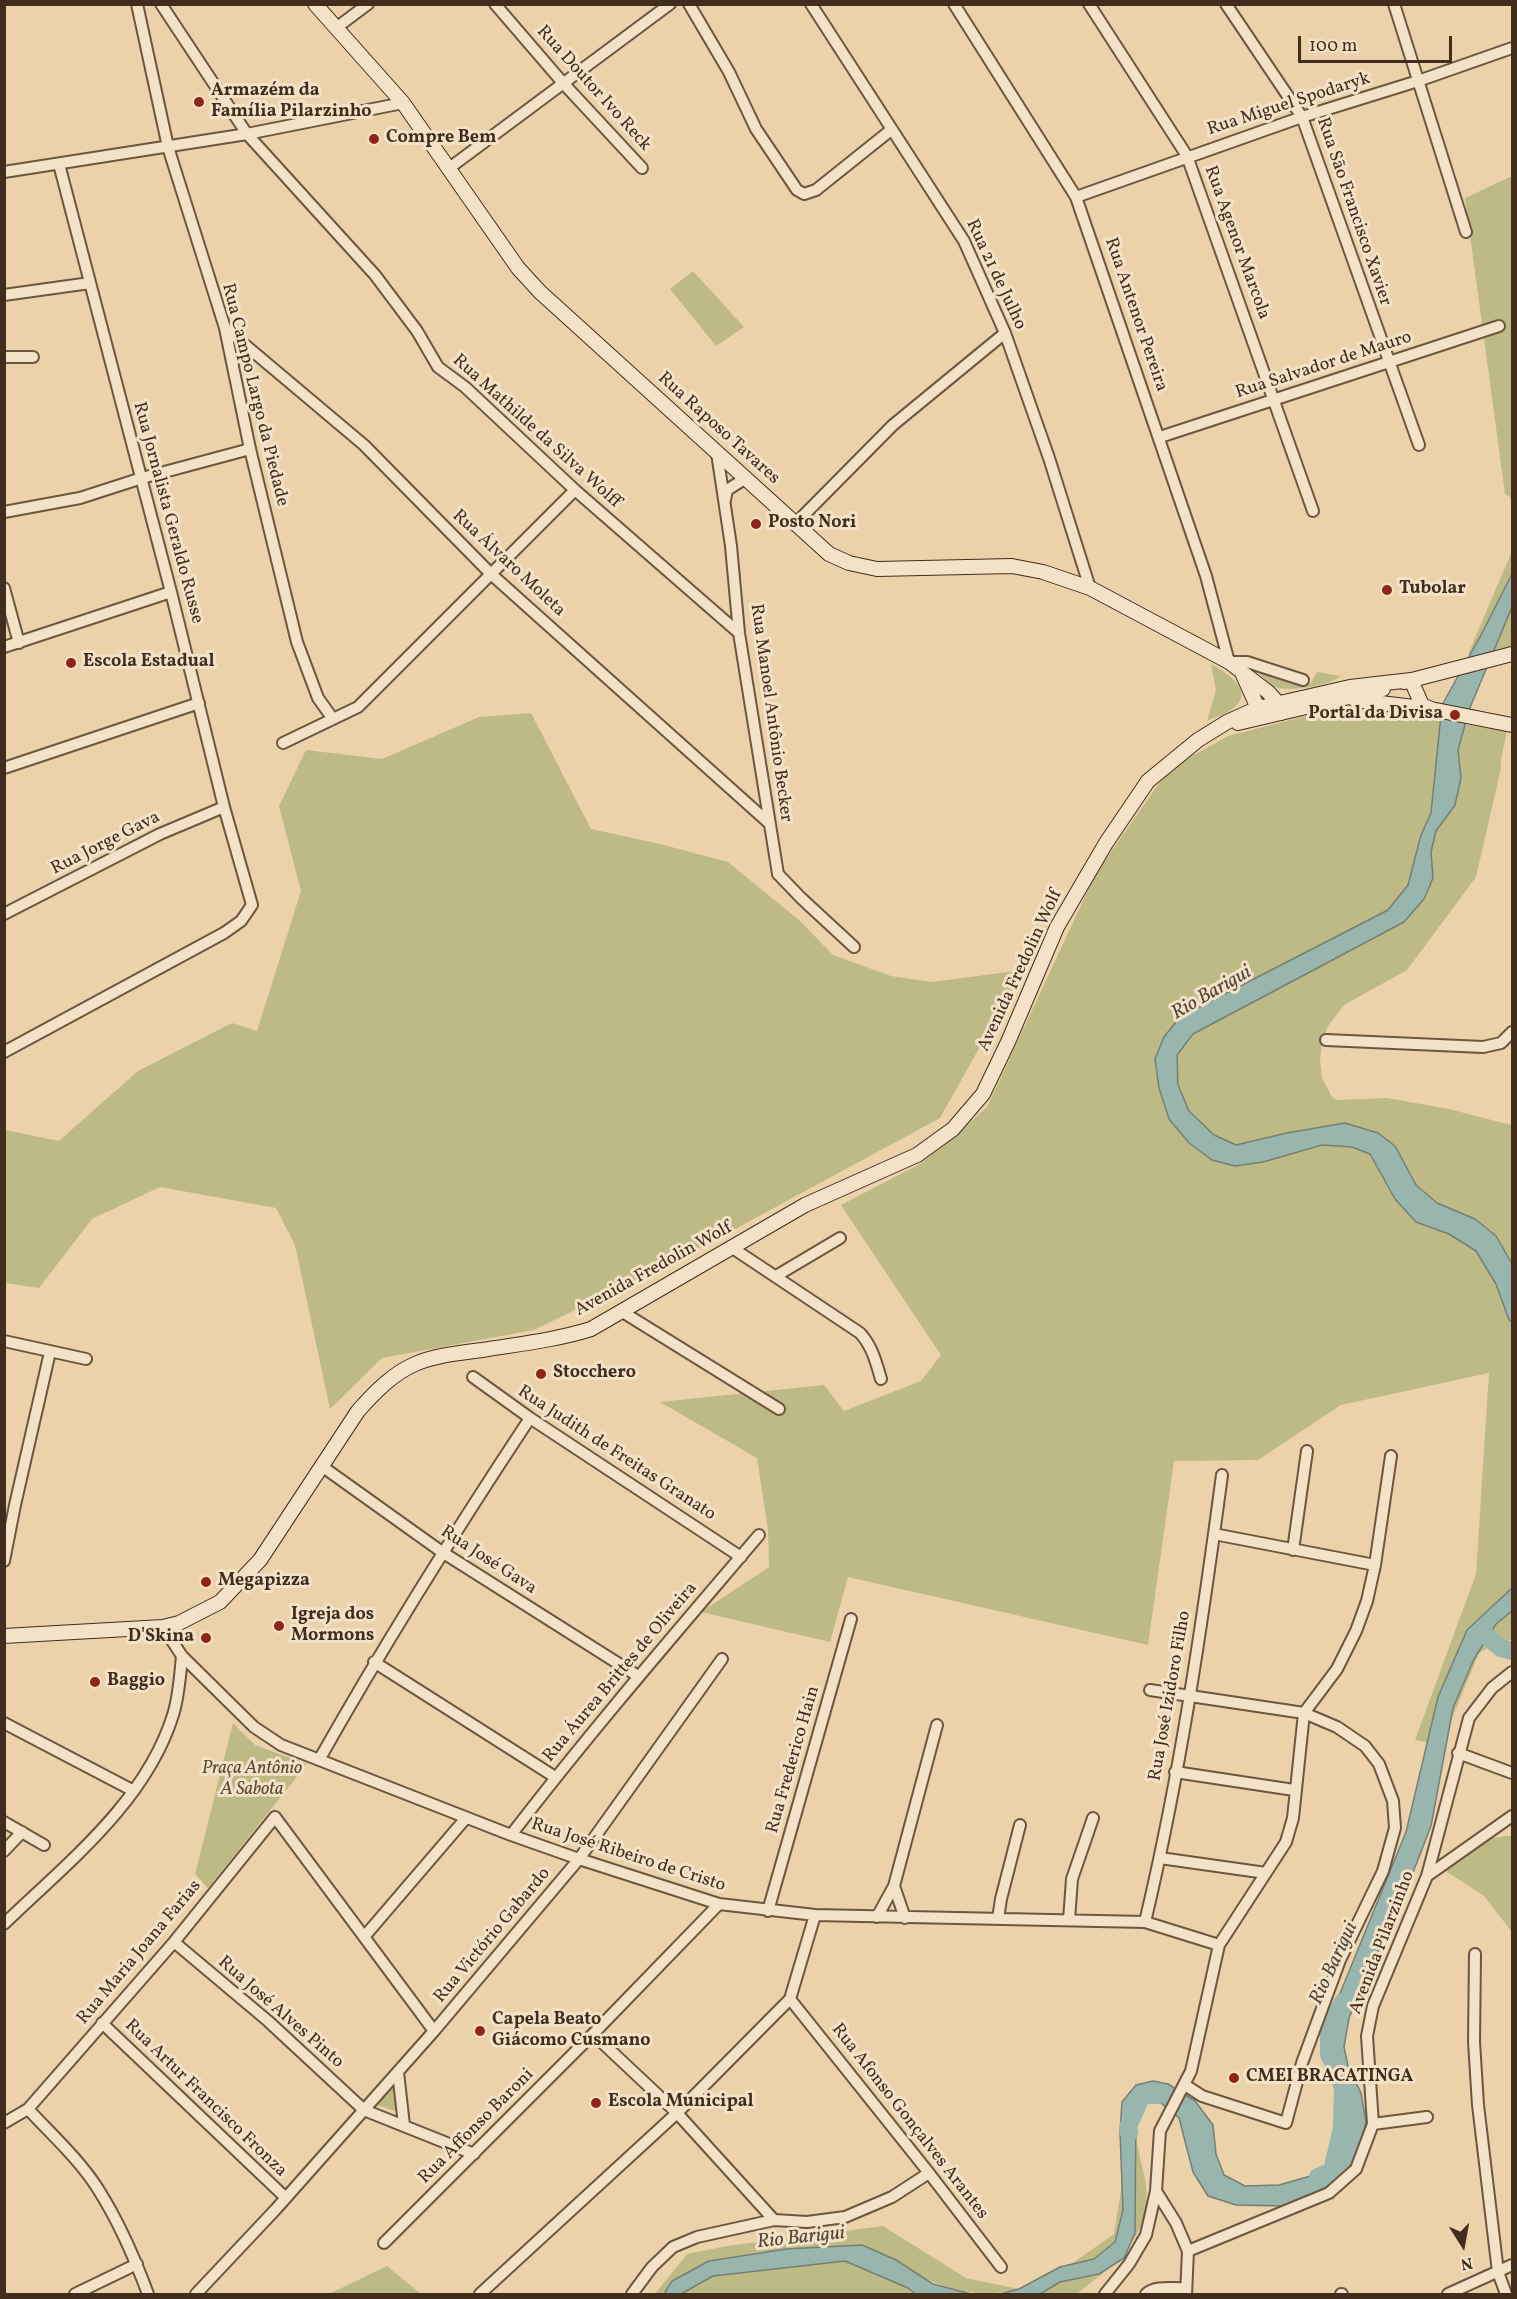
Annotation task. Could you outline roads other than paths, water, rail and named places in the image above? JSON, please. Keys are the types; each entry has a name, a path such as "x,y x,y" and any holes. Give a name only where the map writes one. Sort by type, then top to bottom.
{"main road":[{"name":"Rua Raposo Tavares","path":"315,4 403,103 518,268 540,292 830,554 849,562 877,569 1012,566 1043,572 1090,588 1229,662 1268,692 1271,710"},
{"name":"Avenida Fredolin Wolf","path":"1271,710 1349,698 1505,657"},
{"name":"Rua Raposo Tavares","path":"1242,673 1271,710"},
{"name":"Avenida Fredolin Wolf","path":"4,1636 163,1627 179,1623 220,1602 260,1560 358,1411 392,1378 413,1365 447,1355 562,1338 591,1329 805,1205 917,1155 953,1129 983,1094 1057,927 1106,843 1148,781 1198,740 1227,722 1350,687 1411,680"},
{"path":"1411,680 1422,705 1432,710"},
{"path":"1349,698 1512,725"}],"street":[{"name":"Rua Campo Largo da Piedade","path":"137,4 168,147 225,328 250,449 297,642 318,698 333,719"},
{"name":"Rua Mathilde da Silva Wolff","path":"161,4 247,134 375,275 417,331 438,367 465,387 574,490 739,633"},
{"path":"336,28 368,4"},
{"name":"Rua Doutor Ivo Reck","path":"495,4 563,84 642,168"},
{"path":"448,169 670,4"},
{"path":"689,4 729,72 756,129 796,190 804,194 816,190 891,130"},
{"name":"Rua 21 de Julho","path":"811,4 964,241 1005,333 1049,458 1090,588"},
{"name":"Rua Antenor Pereira","path":"954,4 1076,197 1206,576 1229,662"},
{"name":"Rua Agenor Marcola","path":"1089,4 1187,156 1313,511"},
{"name":"Rua São Francisco Xavier","path":"1226,4 1302,117 1419,445"},
{"path":"1394,4 1466,232"},
{"name":"Rua Miguel Spodaryk","path":"1076,197 1187,156 1512,48"},
{"path":"4,172 247,134 403,103"},
{"name":"Rua Jornalista Geraldo Russe","path":"4,1052 224,933 241,921 252,905 224,807 142,478 59,164"},
{"path":"4,295 90,283"},
{"name":"Rua Salvador de Mauro","path":"1160,437 1499,326"},
{"name":"Rua Álvaro Moleta","path":"225,328 364,445 491,574 769,823"},
{"path":"796,523 893,425 1005,333"},
{"path":"4,357 33,357"},
{"path":"4,512 80,498 142,478 250,449"},
{"name":"Rua Manoel Antônio Becker","path":"717,453 731,546 739,633 778,874 854,947"},
{"path":"725,501 728,490 746,478"},
{"path":"283,743 358,708 574,490"},
{"path":"4,588 19,643"},
{"path":"4,647 171,592"},
{"name":"Rua Raposo Tavares","path":"1229,662 1246,662 1304,680"},
{"path":"4,768 199,703"},
{"name":"Rua Jorge Gava","path":"4,914 160,834 224,807"},
{"path":"1326,1040 1483,1047 1501,1043 1512,1032"},
{"path":"776,1276 840,1238"},
{"path":"732,1247 860,1333 873,1354 881,1379"},
{"path":"621,1311 779,1409"},
{"path":"4,1341 86,1359"},
{"path":"4,1561 10,1503 50,1352"},
{"name":"Rua Judith de Freitas Granato","path":"473,1377 530,1418 741,1557"},
{"path":"319,1760 374,1662 442,1552 530,1418"},
{"path":"1293,1550 1307,1452"},
{"path":"1105,2295 1129,2264 1146,2235 1156,2191 1160,2131 1191,2071 1210,1992 1218,1945 1286,1842 1293,1818 1294,1790 1304,1713 1337,1669 1356,1631 1367,1601 1375,1565 1391,1456"},
{"name":"Rua José Gava","path":"322,1467 442,1552 638,1676"},
{"name":"Rua José Izidoro Filho","path":"1145,1922 1160,1858 1189,1695 1222,1475"},
{"path":"1214,1534 1375,1565"},
{"name":"Rua Áurea Brittes de Oliveira","path":"511,1835 555,1777 638,1676 759,1535"},
{"name":"Rua Frederico Hain","path":"768,1911 851,1619"},
{"name":"Rua José Ribeiro de Cristo","path":"163,1627 182,1656 254,1727 280,1744 511,1835 718,1904 815,1915 1145,1922 1218,1945"},
{"path":"4,1924 102,1830 132,1790 162,1743 173,1714 180,1683 182,1656"},
{"name":"Rua Victório Gabardo","path":"196,2295 398,2072 579,1859 722,1659"},
{"path":"374,1662 555,1777"},
{"name":"Avenida Pilarzinho","path":"1188,2251 1329,2193 1356,2169 1373,2124 1367,2036 1373,2006 1427,1876 1469,1718 1492,1688 1512,1672"},
{"path":"1150,1690 1304,1713 1337,1727 1365,1746 1379,1764 1393,1801 1395,1828 1383,1870 1340,1960 1302,2063 1286,2123 1202,2096 1184,2087"},
{"path":"4,1723 132,1790"},
{"path":"877,1917 894,1886 937,1725"},
{"path":"1458,1753 1512,1773"},
{"path":"1175,1772 1294,1790"},
{"path":"1427,1876 1512,1816"},
{"name":"Rua Maria Joana Farias","path":"4,2123 28,2109 174,1942 275,1817 364,1937"},
{"path":"434,2031 364,1937 466,1818"},
{"path":"1069,1920 1072,1879 1093,1818"},
{"path":"4,1822 44,1845"},
{"path":"998,1919 1000,1899 1020,1825"},
{"path":"4,1851 22,1832"},
{"path":"1160,1858 1266,1873"},
{"path":"894,1886 905,1918"},
{"name":"Rua Affonso Baroni","path":"384,2243 593,2034 718,1904"},
{"path":"480,2295 677,2113 790,2000 815,1915"},
{"name":"Rua José Alves Pinto","path":"174,1942 268,2021 364,2110"},
{"path":"1475,1954 1474,2042 1478,2105 1498,2272 1506,2295"},
{"name":"Rua Afonso Gonçalves Arantes","path":"790,2000 929,2172 1001,2266"},
{"name":"Rua Artur Francisco Fronza","path":"102,2023 286,2198"},
{"path":"593,2034 677,2113 774,2220"},
{"path":"398,2072 404,2125"},
{"path":"28,2109 80,2165 98,2189 137,2264 148,2295"},
{"path":"364,2110 474,2154"},
{"path":"1373,2124 1428,2117"},
{"path":"632,2295 652,2267 673,2247 697,2237 774,2220 807,2222 845,2217 892,2198 929,2172"},
{"path":"1146,2295 1150,2290 1157,2289 1186,2291 1188,2251 1176,2223 1156,2191"},
{"path":"75,2295 137,2264"},
{"path":"1448,2295 1512,2265"}],"water":[{"path":"1512,574 1512,607 1469,710 1458,750 1461,778 1455,805 1436,831 1431,852 1433,878 1424,899 1404,922 1193,1034 1177,1055 1178,1085 1189,1111 1214,1135 1236,1145 1345,1123 1378,1133 1395,1146 1416,1185 1437,1203 1475,1219 1496,1236 1512,1264 1512,1322 1509,1320 1496,1284 1476,1251 1449,1234 1416,1222 1395,1199 1370,1154 1352,1147 1322,1145 1263,1162 1235,1166 1212,1160 1189,1143 1169,1119 1159,1088 1155,1059 1164,1037 1180,1017 1388,910 1408,885 1421,835 1431,813 1442,705"},
{"path":"1512,1588 1512,1611 1496,1624 1474,1659 1453,1708 1431,1826 1349,2018 1344,2047 1348,2066 1361,2093 1366,2122 1360,2151 1349,2171 1329,2188 1283,2206 1236,2205 1208,2196 1193,2172 1179,2118 1156,2099 1136,2102 1135,2233 1124,2258 1099,2274 1060,2282 1040,2294 1000,2294 1019,2289 1060,2267 1094,2259 1115,2242 1123,2210 1120,2132 1122,2102 1136,2085 1153,2081 1168,2084 1195,2101 1213,2125 1216,2154 1224,2175 1245,2186 1279,2185 1314,2175 1334,2163 1345,2133 1348,2090 1329,2045 1332,2013 1406,1832 1438,1697 1467,1630"},
{"path":"862,2245 896,2260 933,2284 971,2294 916,2294 908,2288 845,2261 713,2276 681,2294 664,2294 672,2281 709,2261 786,2249"}],"waterway":[{"path":"1484,1634 1501,1648 1512,1651"},
{"name":"Rio Barigui","path":"1318,2177 1332,2171 1342,2128 1343,2087 1329,2054 1329,2027 1343,2002"},
{"name":"Rio Barigui","path":"1129,2133 1128,2127 1142,2095 1158,2095"}],"place":[{"name":"Armazém da Família Pilarzinho","path":"199,102"},
{"name":"Compre Bem","path":"374,139"},
{"name":"Posto Nori","path":"756,524"},
{"name":"Tubolar","path":"1387,590"},
{"name":"Escola Estadual","path":"71,663"},
{"name":"Portal da Divisa","path":"1455,715"},
{"name":"Stocchero","path":"541,1374"},
{"name":"Megapizza","path":"206,1582"},
{"name":"Igreja dos Mormons","path":"279,1626"},
{"name":"D'Skina","path":"206,1638"},
{"name":"Baggio","path":"95,1682"},
{"name":"Capela Beato Giácomo Cusmano","path":"480,2031"},
{"name":"CMEI BRACATINGA","path":"1234,2078"},
{"name":"Escola Municipal","path":"596,2103"}],"park label":[{"name":"Praça Antônio A Sabota","path":"252,1780"}]}
